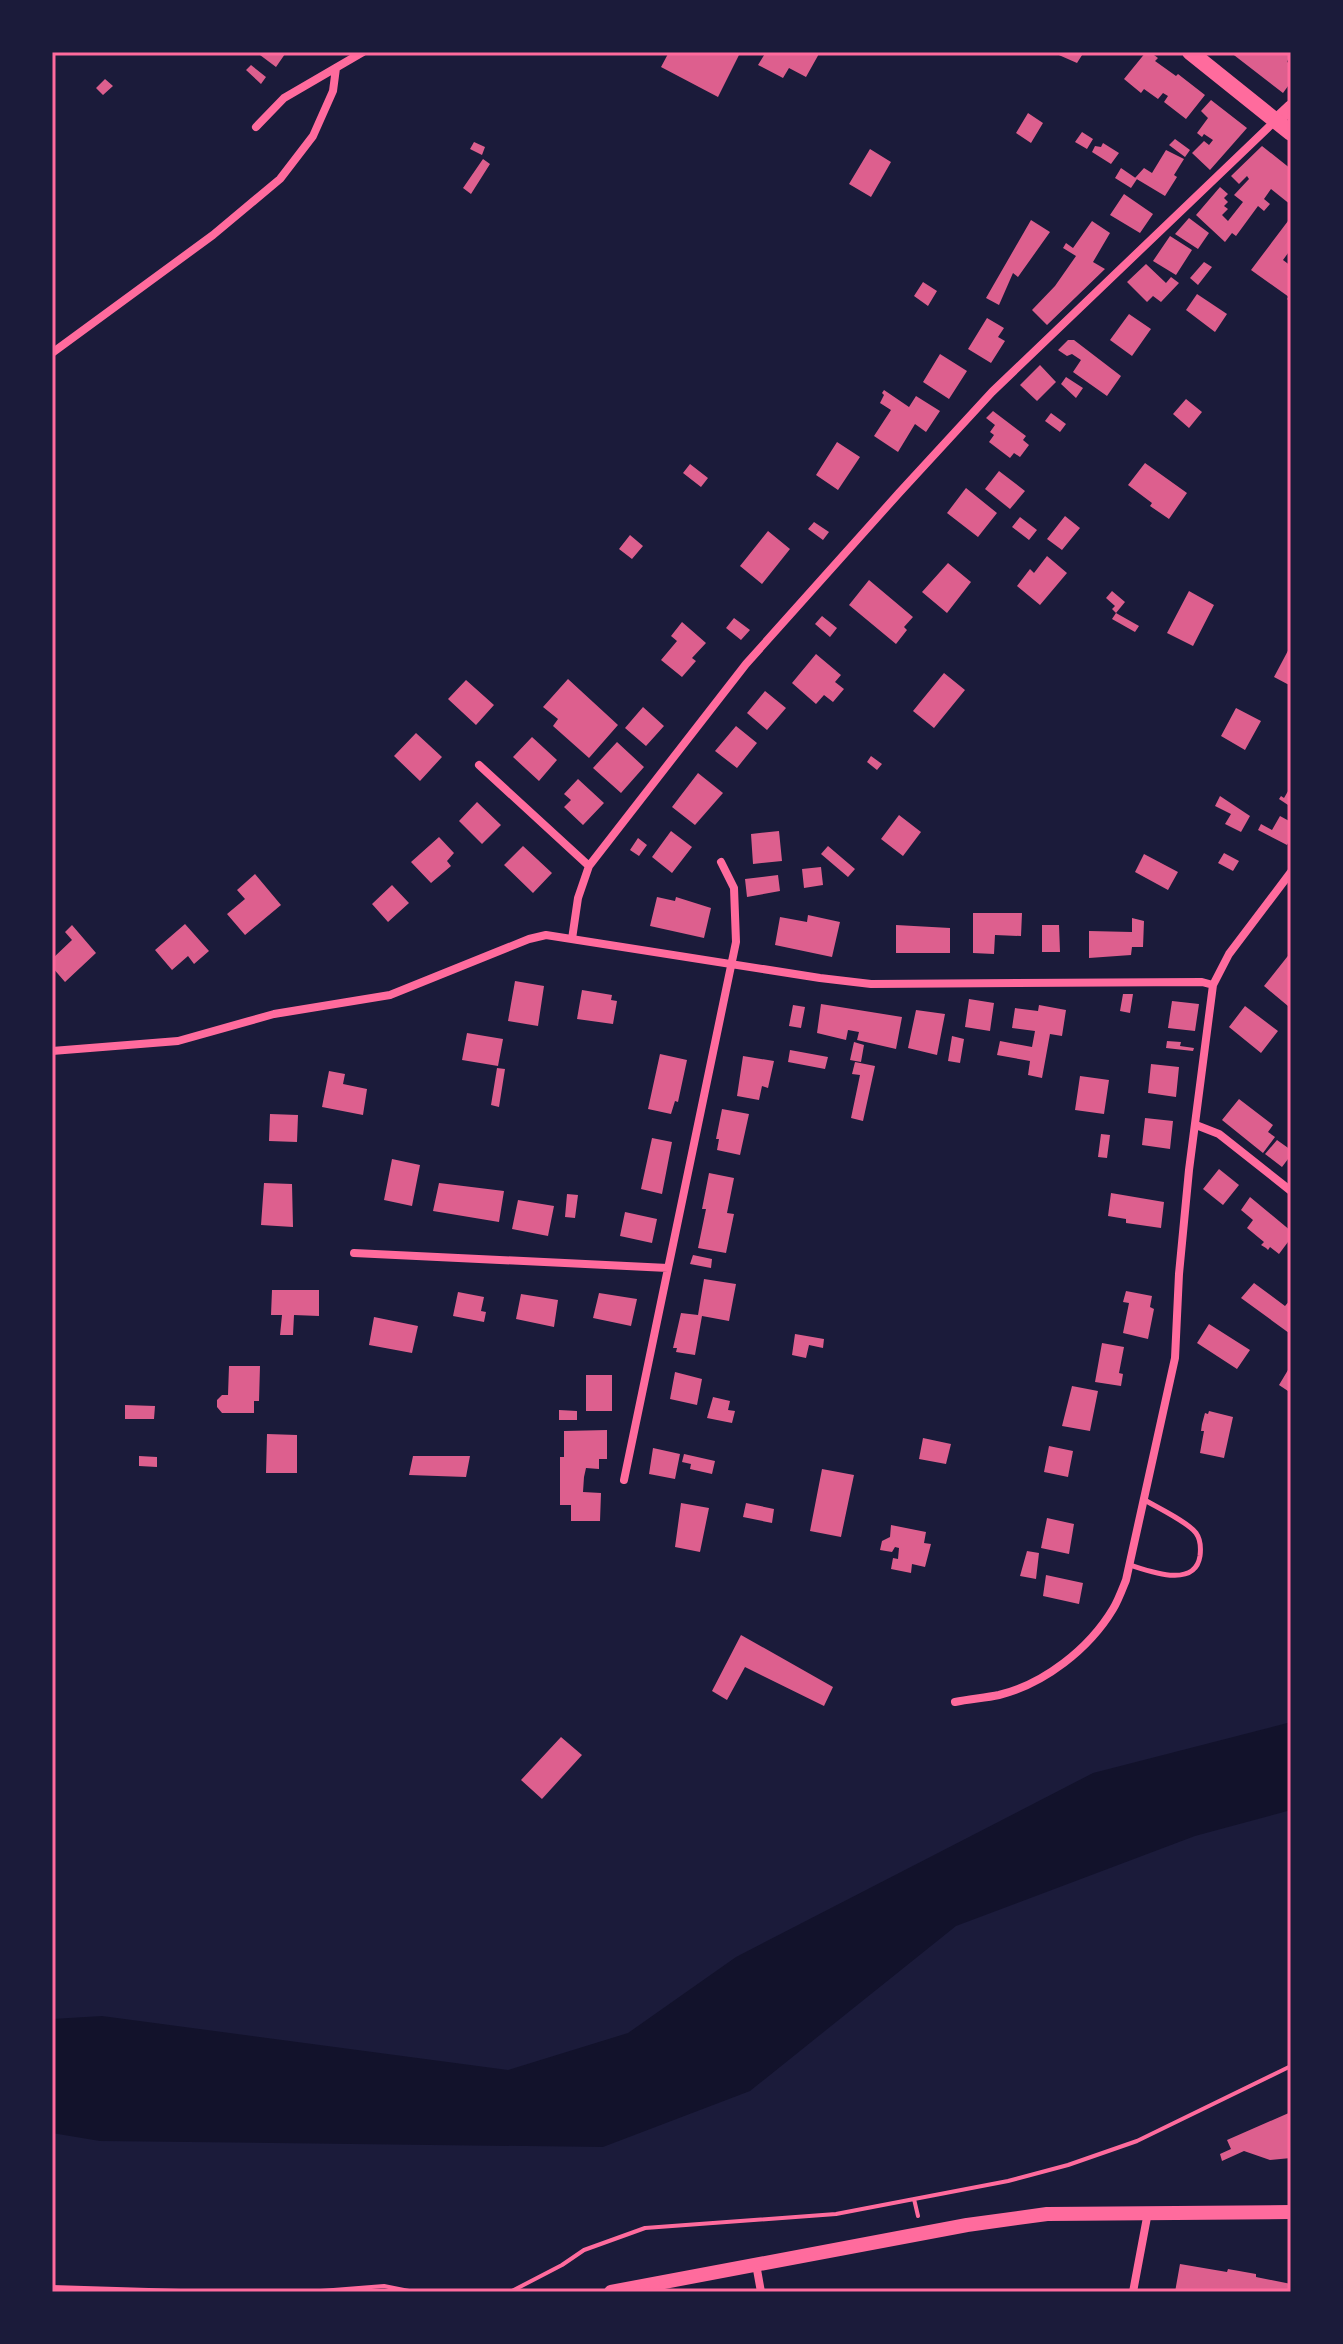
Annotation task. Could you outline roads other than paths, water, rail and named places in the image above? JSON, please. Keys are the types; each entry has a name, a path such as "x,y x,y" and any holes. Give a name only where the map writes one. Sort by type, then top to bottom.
{"main road":[{"path":"1190,52 1291,133"}],"street":[{"path":"256,127 284,98 363,52"},
{"path":"52,353 213,235 280,179 313,136 333,91 336,68"},
{"path":"572,939 578,898 589,866 770,635 992,392 1291,107"},
{"path":"479,765 589,866"},
{"path":"624,1480 736,942 734,888 721,862"},
{"path":"955,1702 1000,1695 1033,1683 1066,1661 1096,1632 1114,1608 1129,1565 1175,1358 1179,1274 1213,985 1229,954 1291,872"},
{"path":"52,1051 178,1041 274,1014 390,995 546,935 871,984 1202,982 1213,985"},
{"path":"1196,1125 1219,1134 1291,1191"},
{"path":"354,1253 668,1268"},
{"path":"1133,2292 1148,2212"},
{"path":"611,2292 967,2225 1047,2214 1291,2212"},
{"path":"756,2264 761,2292"}],"lane":[{"path":"1129,1565 1170,1576 1186,1574 1199,1562 1202,1547 1195,1531 1143,1499"}]}
